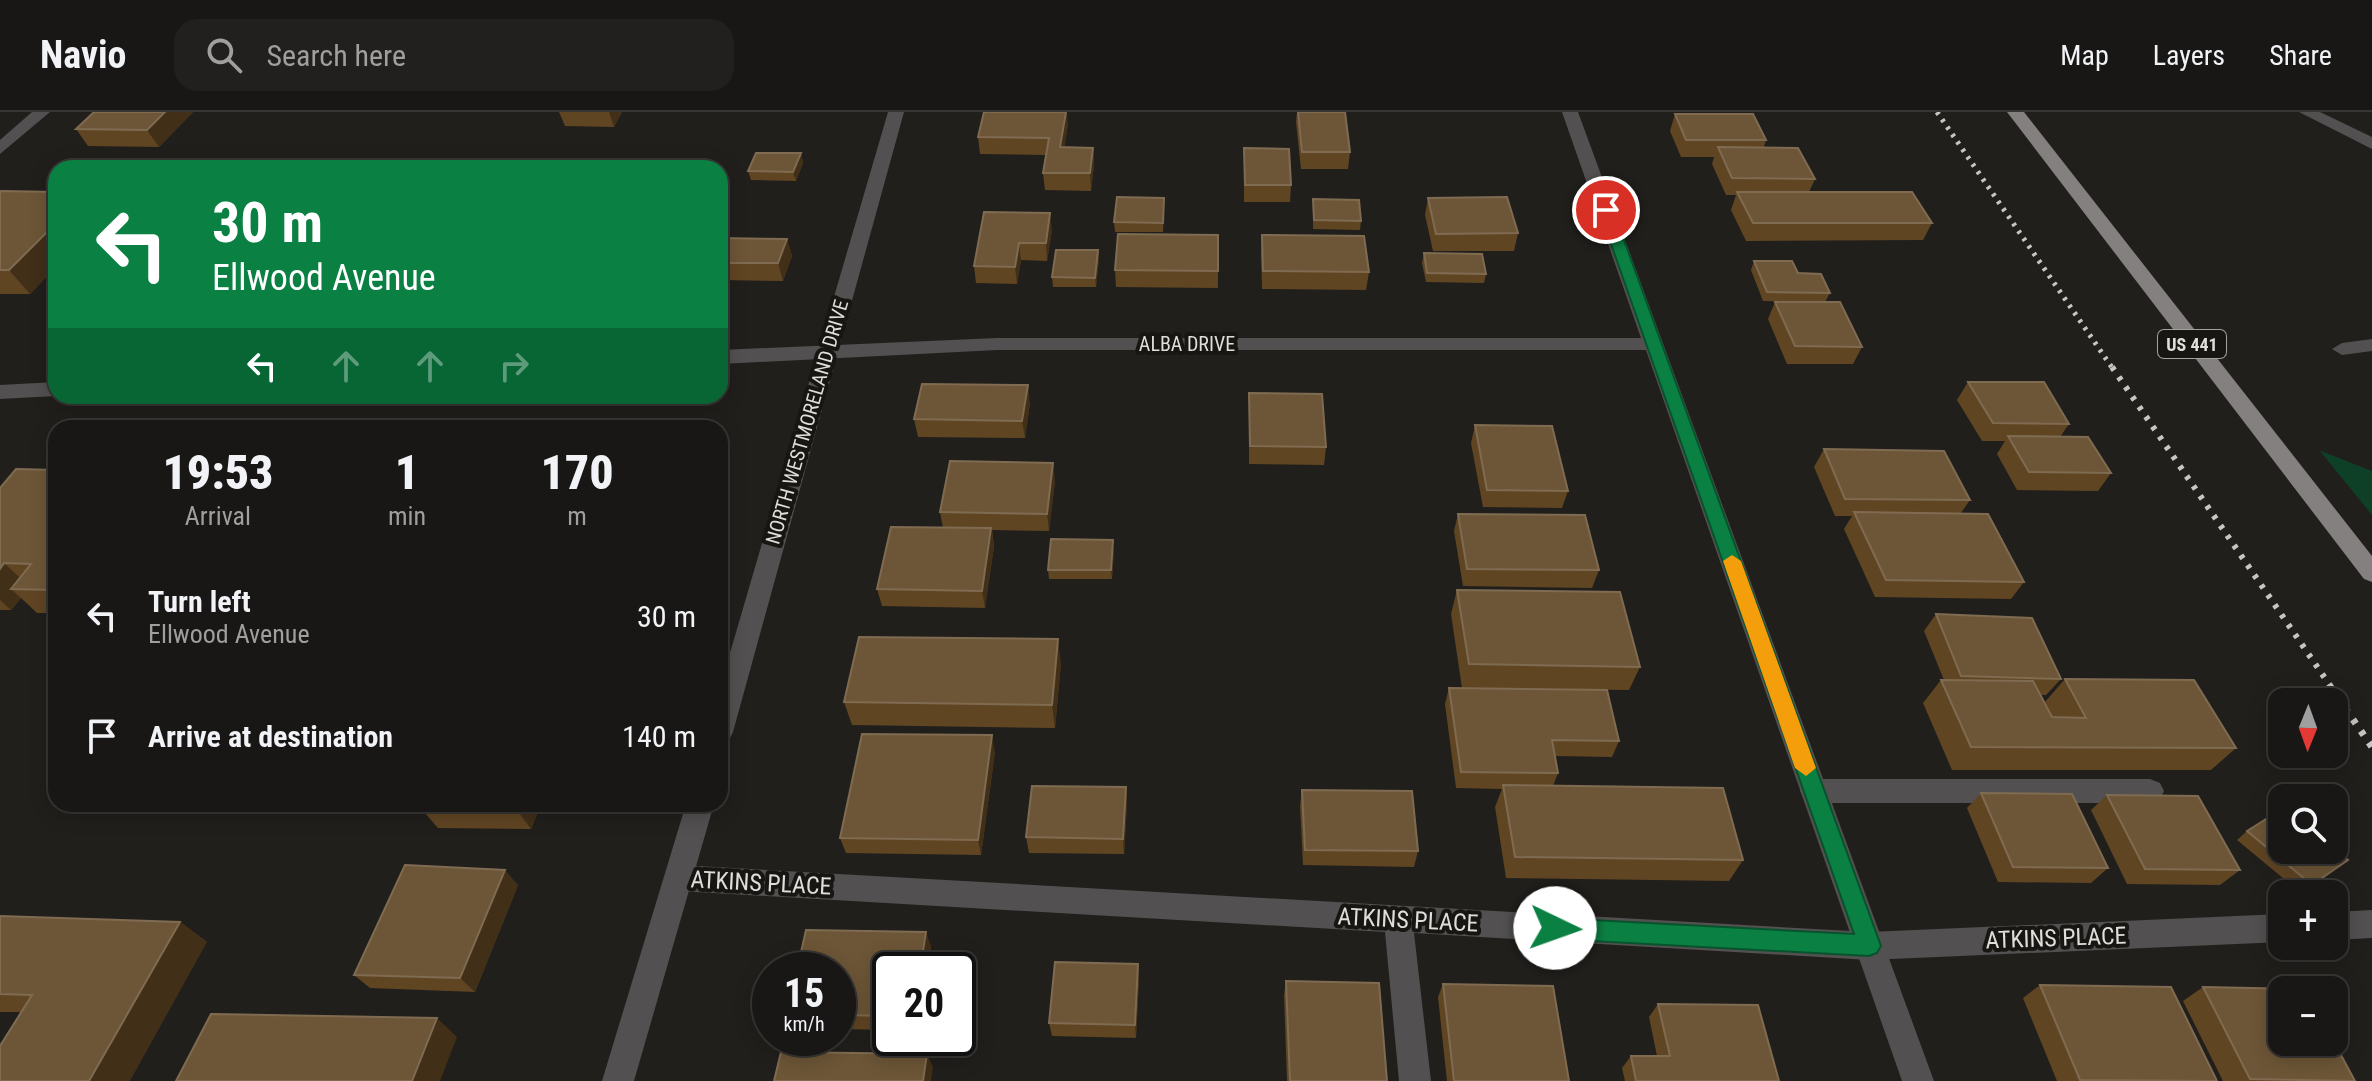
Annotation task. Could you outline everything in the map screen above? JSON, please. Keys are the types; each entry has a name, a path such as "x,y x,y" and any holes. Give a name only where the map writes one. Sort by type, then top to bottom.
{"main road":[{"name":"US 441","path":"2015,112 2372,573"}],"street":[{"path":"0,149 42,112"},
{"name":"NORTH WESTMORELAND DRIVE","path":"728,703 896,112"},
{"path":"1570,112 1918,1081"},
{"path":"2307,112 2372,144"},
{"name":"ALBA DRIVE","path":"728,356 997,344 1655,344"},
{"path":"2342,349 2372,345"},
{"path":"0,392 48,389"},
{"path":"1814,791 2150,791"},
{"path":"618,1081 698,812"},
{"name":"ATKINS PLACE","path":"679,878 1869,946 2268,929"},
{"path":"1398,920 1415,1081"},
{"path":"2348,925 2372,924"}],"green space":[{"path":"2320,451 2372,471 2372,515"}],"building":[{"path":"94,112 165,112 147,130 76,129"},
{"path":"984,112 1066,112 1060,147 1093,148 1090,173 1043,173 1049,138 978,137"},
{"path":"1298,112 1345,112 1350,152 1302,152"},
{"path":"1675,114 1753,114 1766,140 1686,140"},
{"path":"1718,147 1798,148 1815,179 1732,178"},
{"path":"1244,148 1289,149 1291,185 1245,185"},
{"path":"756,153 801,153 793,172 748,171"},
{"path":"676,159 676,160 583,160"},
{"path":"0,192 48,192 48,231 9,270 0,270"},
{"path":"1737,192 1912,192 1932,223 1753,223"},
{"path":"1117,197 1164,198 1163,223 1114,222"},
{"path":"1507,197 1518,233 1436,234 1428,198"},
{"path":"1313,199 1359,200 1361,221 1314,220"},
{"path":"984,212 1050,213 1046,243 1019,243 1015,267 974,266"},
{"path":"1118,234 1218,235 1218,271 1115,270"},
{"path":"1262,235 1364,236 1369,272 1263,271"},
{"path":"728,238 787,239 778,263 728,263"},
{"path":"1056,250 1098,250 1095,278 1052,277"},
{"path":"1424,253 1482,254 1486,274 1427,273"},
{"path":"1754,261 1792,261 1798,273 1821,274 1830,293 1767,292"},
{"path":"1775,302 1840,302 1862,347 1795,346"},
{"path":"1968,382 2044,382 2069,424 1993,423"},
{"path":"922,384 1028,385 1022,421 914,419"},
{"path":"1249,393 1322,394 1326,447 1250,446"},
{"path":"1475,425 1552,426 1568,491 1487,490"},
{"path":"2008,436 2088,437 2111,473 2029,472"},
{"path":"1824,449 1944,451 1970,500 1845,499"},
{"path":"950,461 1053,463 1047,514 940,512"},
{"path":"16,469 48,470 48,590 11,589 31,564 4,563 0,569 0,488"},
{"path":"1854,512 1988,514 2024,582 1886,580"},
{"path":"1458,514 1585,515 1599,570 1467,569"},
{"path":"891,527 991,528 982,591 877,589"},
{"path":"1051,539 1113,540 1111,570 1048,570"},
{"path":"1457,590 1620,592 1640,667 1469,664"},
{"path":"1936,614 2032,618 2061,679 1961,676"},
{"path":"859,637 1058,639 1052,705 844,702"},
{"path":"2065,679 2194,680 2236,748 1971,747 1941,680 2033,681 2052,717 2086,718"},
{"path":"1449,688 1607,690 1619,741 1552,740 1558,773 1461,772"},
{"path":"862,734 992,735 978,840 840,838"},
{"path":"1503,785 1723,788 1743,860 1515,857"},
{"path":"1032,786 1126,787 1123,839 1026,837"},
{"path":"1302,790 1412,791 1418,851 1305,850"},
{"path":"1981,793 2072,794 2108,868 2013,867"},
{"path":"2107,795 2198,796 2240,870 2145,869"},
{"path":"424,812 519,812 519,813"},
{"path":"2268,818 2268,848 2247,831"},
{"path":"2287,864 2342,864 2319,880 2306,880"},
{"path":"405,865 505,870 460,978 354,975"},
{"path":"0,916 180,922 89,1081 0,1081 0,1046 32,995 0,994"},
{"path":"806,930 926,932 923,952 872,952 872,1016 856,1015 856,952 801,952"},
{"path":"1055,962 1138,964 1135,1025 1049,1023"},
{"path":"1286,981 1379,983 1387,1081 1290,1081"},
{"path":"1443,984 1553,986 1569,1081 1454,1081"},
{"path":"2040,985 2171,987 2217,1081 2080,1080"},
{"path":"2203,987 2268,988 2268,1056 2342,1056 2355,1081 2250,1079"},
{"path":"1658,1004 1758,1005 1779,1081 1636,1081 1631,1056 1670,1056"},
{"path":"211,1014 437,1018 412,1081 176,1081"},
{"path":"856,1053 927,1056 923,1081 774,1081 780,1056 856,1056"}],"railway":[{"path":"1937,112 2113,369"},
{"path":"2112,367 2331,687"},
{"path":"2329,685 2372,747"}],"slow traffic":[{"path":"1732,561 1806,768"}],"route":[{"path":"1555,928 1869,946 1606,210"}]}
